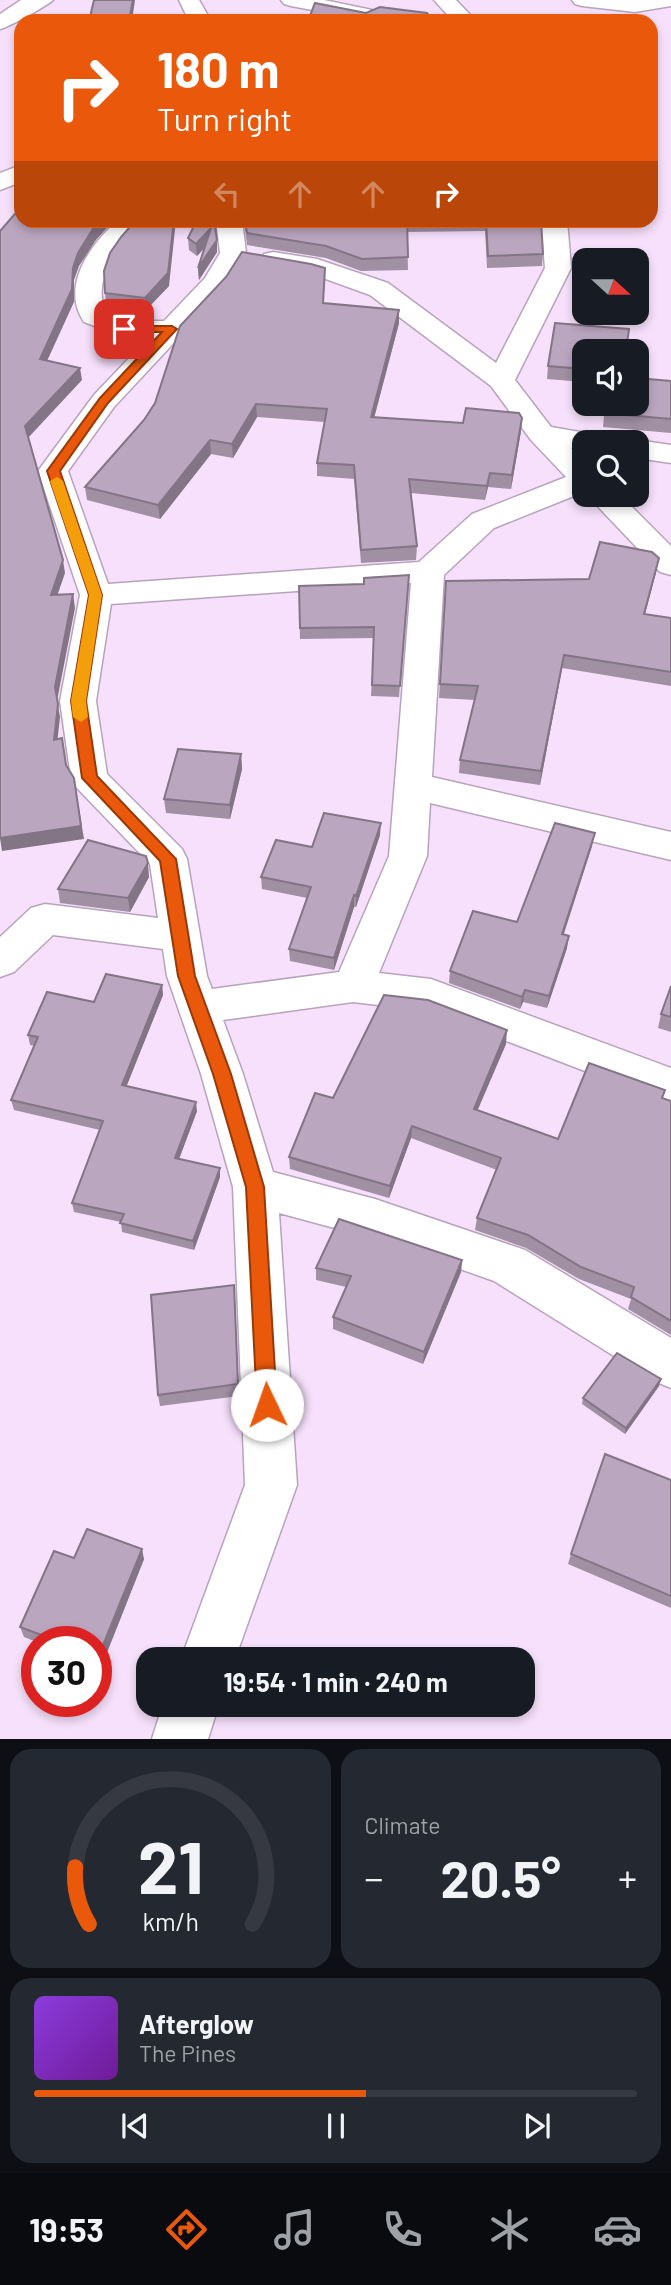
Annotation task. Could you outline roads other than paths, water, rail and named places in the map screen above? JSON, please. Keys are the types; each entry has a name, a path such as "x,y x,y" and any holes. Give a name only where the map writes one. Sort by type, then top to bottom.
{"street":[{"path":"14,14 43,0"},
{"path":"291,0 363,14"},
{"path":"444,0 458,14"},
{"path":"582,0 635,6 664,1"},
{"path":"124,228 113,237 96,264 86,296 94,316 124,329 172,329"},
{"path":"501,380 558,268 555,228"},
{"path":"212,1647 271,1485 255,1187 222,1074 187,976 168,859 89,778 78,701 96,595 54,471 104,401 216,282 231,237 379,289 501,380 541,434 572,467"},
{"path":"541,434 572,439"},
{"path":"649,451 671,454"},
{"path":"96,595 428,572 483,521 572,485"},
{"path":"614,507 671,565"},
{"path":"353,986 408,856 428,572"},
{"path":"412,786 671,846"},
{"path":"0,961 45,919 180,936"},
{"path":"198,1007 353,986 431,995 671,1086"},
{"path":"255,1187 375,1219 509,1265 671,1365"},
{"path":"180,1739 187,1717"}]}
